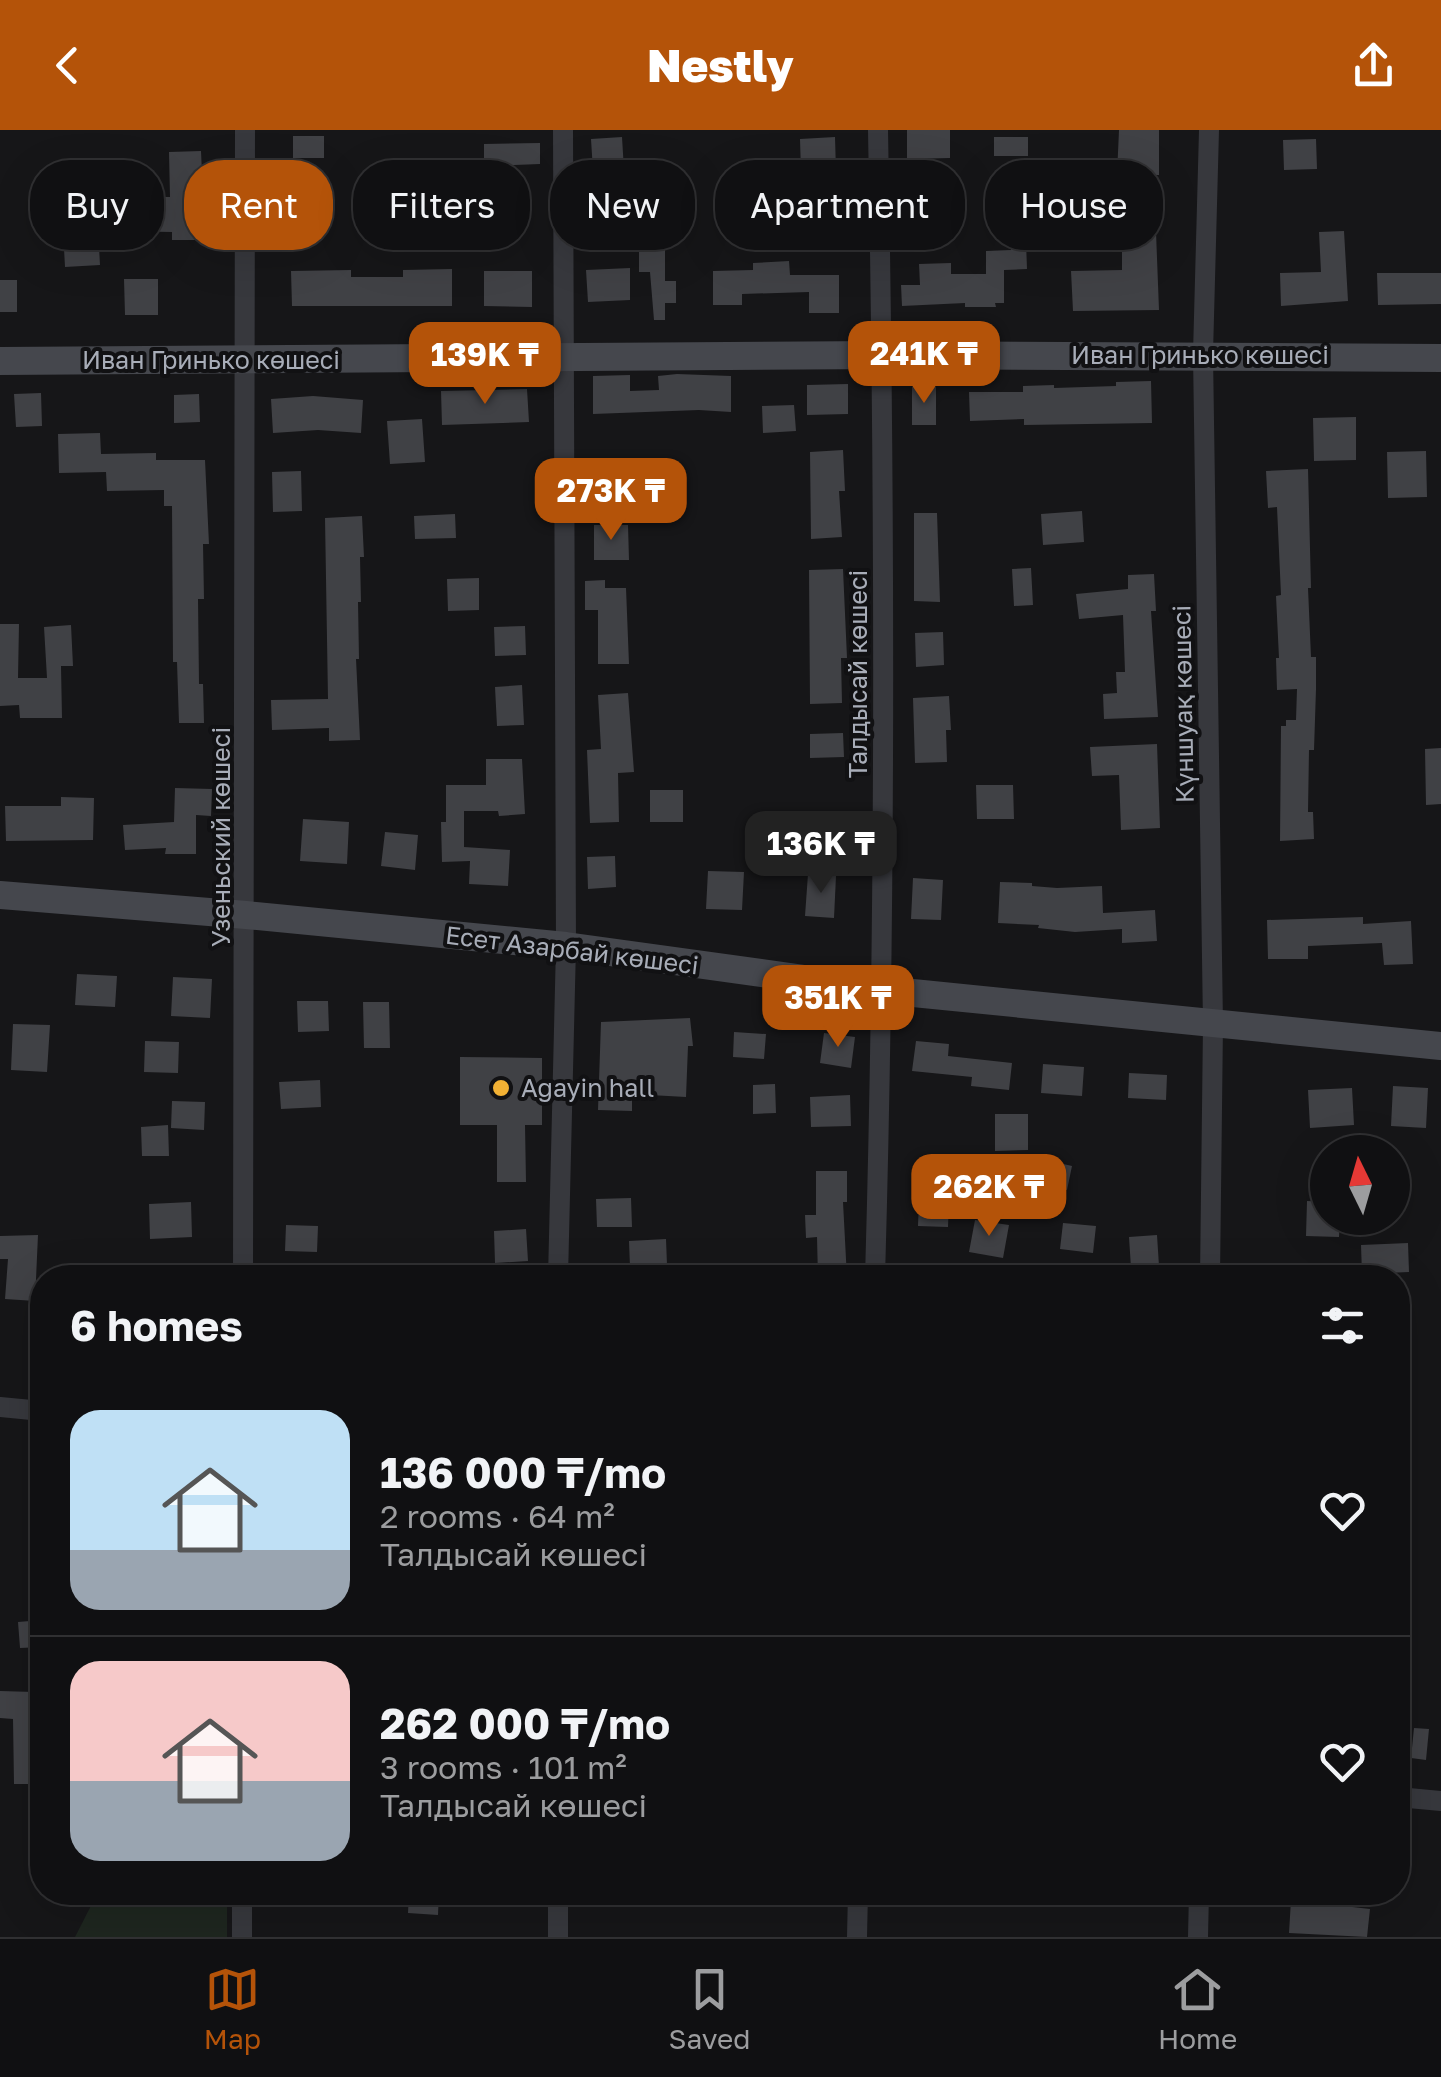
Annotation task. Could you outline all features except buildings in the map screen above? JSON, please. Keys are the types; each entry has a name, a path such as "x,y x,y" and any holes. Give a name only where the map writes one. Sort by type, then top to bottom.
{"street":[{"name":"Узеньский көшесі","path":"243,1265 245,130"},
{"path":"558,1265 566,946 563,130"},
{"name":"Талдысай көшесі","path":"875,1265 883,990 878,130"},
{"name":"Күншуақ көшесі","path":"1209,130 1203,354 1213,1024 1210,1265"},
{"name":"Иван Гринько көшесі","path":"0,361 882,354 1441,358"},
{"name":"Есет Азарбай көшесі","path":"0,895 566,946 883,990 1441,1046"},
{"path":"0,1407 30,1410"},
{"path":"1410,1799 1441,1802"},
{"path":"242,1905 242,1937"},
{"path":"558,1905 558,1937"},
{"path":"857,1937 858,1905"},
{"path":"1198,1937 1199,1905"}],"shaded area":[{"path":"91,1905 227,1905 227,1937 75,1937"}],"place":[{"name":"Agayin hall","path":"501,1088"}]}
